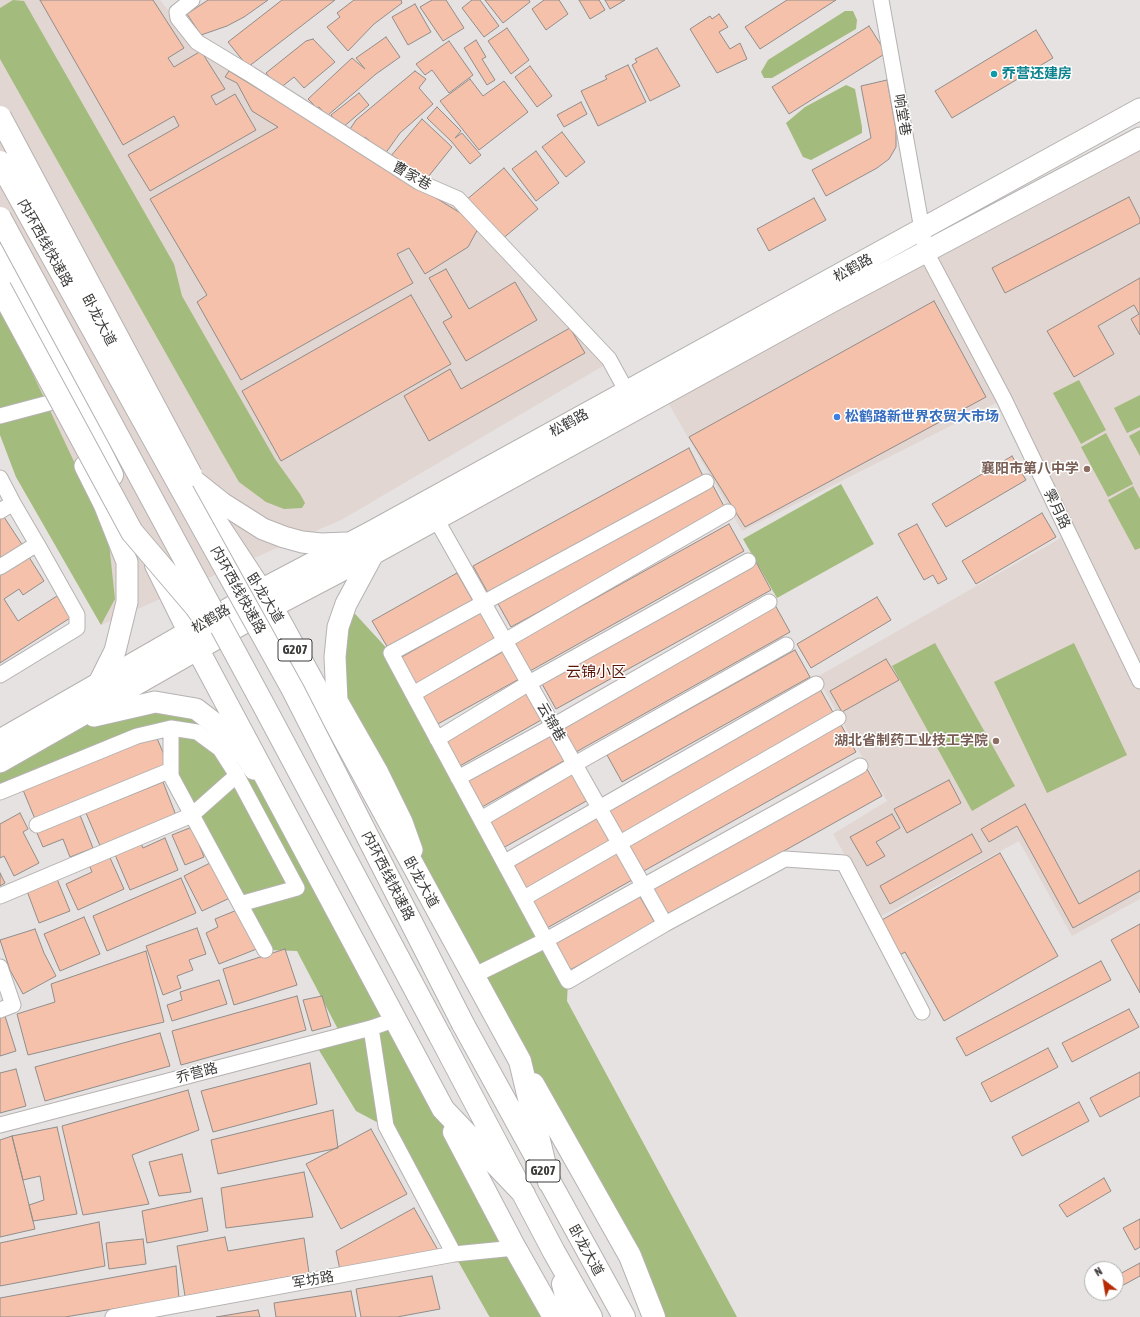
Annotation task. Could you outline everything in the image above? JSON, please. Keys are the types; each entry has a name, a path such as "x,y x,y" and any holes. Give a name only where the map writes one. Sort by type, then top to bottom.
{"highway":[{"path":"0,117 202,496 235,587 294,690"},
{"name":"卧龙大道","path":"0,136 165,444 267,599 520,1061 549,1182"},
{"name":"内环西线快速路","path":"0,162 294,690 463,1024"},
{"name":"内环西线快速路","path":"0,218 264,706 440,1036"},
{"name":"卧龙大道","path":"0,255 54,356 193,641 394,1020 443,1109 524,1194"},
{"path":"0,288 132,532 196,607 264,706"},
{"name":"卧龙大道","path":"463,1024 624,1317"},
{"name":"卧龙大道","path":"440,1036 554,1252 591,1317"},
{"path":"520,1061 630,1256 654,1317"},
{"path":"443,1109 515,1248 554,1317"},
{"path":"580,1237 645,1317"},
{"path":"554,1252 572,1317"}],"main road":[{"name":"松鹤路","path":"0,762 72,721 193,641 267,599 350,543 923,230 1140,109"},
{"name":"松鹤路","path":"267,599 372,554 831,302 1140,138"},
{"path":"54,356 73,440 104,504 127,562 127,602 115,651 99,683"},
{"path":"165,444 182,470 222,503 263,529 302,542 321,544 350,543"},
{"path":"372,554 346,604 338,627 335,657 337,701 378,774 402,822 427,892"},
{"name":"松鹤路","path":"0,740 99,683 193,641"},
{"path":"72,721 155,702 196,709 217,725 245,755 260,779 282,807"}],"street":[{"name":"曹家巷","path":"192,0 176,12 178,18 197,42 420,182 458,199 609,359 626,392"},
{"name":"响堂巷","path":"881,0 923,230"},
{"name":"霁月路","path":"923,230 926,252 1004,399 1140,681"},
{"path":"0,416 64,399"},
{"path":"0,478 77,616 77,628 0,675"},
{"path":"706,482 391,652 412,694 505,862 568,981 666,924 785,859 844,863 922,1012"},
{"path":"0,511 14,503"},
{"path":"412,694 728,512"},
{"name":"云锦巷","path":"436,519 666,924"},
{"path":"0,567 37,544"},
{"path":"437,738 529,683 748,561"},
{"path":"458,778 553,726 769,602"},
{"path":"481,819 786,645"},
{"path":"505,862 816,684"},
{"path":"524,898 838,718"},
{"path":"171,728 171,776 265,950"},
{"path":"0,792 137,736 171,728 197,732 220,748 237,775 296,888 240,904"},
{"path":"473,976 546,940 860,766"},
{"path":"37,825 171,770"},
{"path":"0,896 192,815 237,775"},
{"path":"0,967 13,1005 0,1010"},
{"name":"乔营路","path":"0,1125 371,1028 394,1020"},
{"path":"371,1028 386,1126 454,1254"},
{"name":"军坊路","path":"113,1317 454,1254 515,1248"}],"shaded area":[{"path":"0,0 160,0 194,43 456,207 608,363 343,519 101,625 16,477 0,435"},
{"path":"1140,147 1140,899 1072,936 1019,841 880,917 833,834 887,801 817,677 1066,535 1000,401 742,531 663,394"}],"green space":[{"path":"13,0 24,1 174,264 182,296 275,459 300,494 305,503 302,508 284,509 266,502 239,482 221,451 0,59 0,8"},
{"path":"845,11 853,11 857,20 856,29 772,78 764,78 761,72 768,60"},
{"path":"846,85 855,89 862,133 811,160 803,157 786,123 805,107"},
{"path":"0,304 108,534 115,599 101,625 16,477 0,435"},
{"path":"1079,380 1106,430 1081,444 1053,393"},
{"path":"1140,395 1140,427 1127,433 1114,408"},
{"path":"1140,430 1140,456 1129,436"},
{"path":"1106,433 1133,484 1108,497 1081,447"},
{"path":"841,484 874,544 777,598 743,539"},
{"path":"1133,486 1140,499 1140,548 1135,550 1108,500"},
{"path":"346,604 391,653 568,981 567,1001 737,1317 654,1317 337,701"},
{"path":"935,643 1015,786 972,811 892,666"},
{"path":"1074,643 1127,755 1047,793 994,682"},
{"path":"155,702 196,709 245,755 554,1317 489,1316 386,1127 356,1111 314,1042 341,1035 297,951 265,950 171,770 160,730 0,792 0,762 72,721"}],"building":[{"path":"40,0 153,0 184,48 168,58 174,67 201,51 225,89 211,96 216,105 235,94 256,130 150,191 128,155 179,126 174,116 123,145"},
{"path":"208,0 268,0 244,17 227,26 201,35 187,14"},
{"path":"282,0 335,0 248,67 228,42"},
{"path":"354,0 401,0 402,3 374,24 348,51 327,27 340,17 337,13"},
{"path":"432,0 446,0 464,28 443,41 420,7"},
{"path":"472,0 480,0 499,26 484,37 462,8"},
{"path":"485,0 529,0 530,2 503,23"},
{"path":"544,0 559,0 568,14 546,30 532,9"},
{"path":"579,0 599,0 605,10 590,19"},
{"path":"605,0 625,0 610,9"},
{"path":"787,0 836,0 760,49 745,27"},
{"path":"415,4 431,32 408,45 392,17"},
{"path":"719,14 728,27 719,32 730,49 740,43 747,59 717,73 690,29 710,16 712,19"},
{"path":"869,26 886,53 789,114 772,87"},
{"path":"507,28 529,60 511,74 488,41"},
{"name":"乔营还建房","path":"1036,30 1053,58 952,118 935,91"},
{"path":"386,37 400,57 376,74 327,116 319,107 317,108 308,99 352,58 365,69 356,58"},
{"path":"313,39 335,62 304,88 294,77 279,89 266,73 306,41"},
{"path":"476,40 486,57 482,59 495,80 487,85 464,48"},
{"path":"449,41 473,75 449,93 432,70 425,75 416,64"},
{"path":"657,48 680,86 650,101 632,65 637,62 635,59"},
{"path":"628,65 646,102 598,126 581,91 607,79 605,76"},
{"path":"530,66 552,96 537,107 515,77"},
{"path":"229,71 480,225 468,247 425,274 409,248 397,254 413,283 241,380 197,302 207,295 150,199 278,127 252,111 237,83 225,77"},
{"path":"415,71 426,79 419,88 433,104 400,133 385,154 365,137 360,142 348,132 356,120"},
{"path":"470,79 483,96 504,81 528,112 479,150 440,101"},
{"path":"887,80 896,130 896,147 889,159 877,168 826,196 812,170 871,138 861,86"},
{"path":"359,93 369,105 342,128 331,115"},
{"path":"581,102 587,114 564,127 557,115"},
{"path":"437,107 461,131 455,138 462,133 481,155 470,164 451,141 427,118"},
{"path":"422,119 452,147 424,182 390,157"},
{"path":"562,132 585,162 566,177 542,147"},
{"path":"536,151 559,183 536,201 512,169"},
{"path":"504,168 538,209 501,240 465,201"},
{"path":"1129,197 1140,219 1140,223 1005,293 992,268"},
{"path":"814,198 826,220 769,251 757,229"},
{"path":"446,269 469,309 515,282 537,320 466,361 443,322 452,317 429,278"},
{"path":"1140,278 1140,335 1131,319 1139,314 1134,305 1098,326 1114,354 1074,377 1047,331"},
{"path":"411,295 451,364 281,461 242,391"},
{"name":"松鹤路新世界农贸大市场","path":"934,301 986,397 745,527 689,437"},
{"path":"570,328 585,353 429,441 404,396 450,369 461,389"},
{"path":"689,448 703,476 488,593 473,566"},
{"path":"1012,456 1026,480 946,527 932,504"},
{"path":"711,482 726,510 511,627 496,600"},
{"path":"1042,513 1056,537 976,584 962,561"},
{"path":"2,514 23,546 0,560 0,515"},
{"path":"729,524 744,551 530,671 515,643"},
{"path":"917,524 947,579 938,584 933,575 924,580 898,534"},
{"path":"27,554 44,581 23,595 19,589 4,599 18,621 57,596 70,618 0,663 0,572"},
{"path":"756,562 771,590 556,709 541,682"},
{"path":"457,573 473,601 388,648 372,621"},
{"path":"877,597 891,620 811,668 797,644"},
{"path":"775,605 790,632 576,752 561,724"},
{"path":"485,610 501,638 416,686 400,658"},
{"path":"506,650 521,678 436,725 421,698"},
{"path":"795,650 810,677 622,782 607,755"},
{"path":"886,659 899,680 842,712 830,691"},
{"path":"820,689 835,716 620,836 605,808"},
{"path":"527,691 543,719 458,767 442,739"},
{"path":"841,725 856,752 642,872 627,845"},
{"path":"551,731 567,759 482,807 466,779"},
{"path":"156,736 168,764 35,819 23,790"},
{"path":"867,769 882,796 668,916 652,889"},
{"path":"572,772 588,800 503,848 488,820"},
{"path":"949,780 961,803 907,833 894,809"},
{"path":"163,782 177,818 101,848 86,813"},
{"path":"1025,804 1079,904 1140,870 1140,891 1073,928 1017,826 989,842 981,829"},
{"path":"20,813 28,829 23,832 39,863 14,876 4,856 0,858 0,824"},
{"path":"892,814 900,828 876,842 885,856 867,866 850,837"},
{"path":"80,815 93,848 70,857 63,839 43,847 37,833"},
{"path":"595,815 610,843 525,891 510,863"},
{"path":"192,827 204,857 185,865 172,835"},
{"path":"972,834 982,852 890,904 880,886"},
{"path":"165,838 178,870 130,890 113,850 139,839 143,848"},
{"path":"107,851 124,889 78,910 66,884 92,872 87,860"},
{"path":"616,852 632,880 547,928 531,900"},
{"path":"1000,853 1058,956 944,1021 905,952 893,959 873,925"},
{"path":"214,861 232,897 202,911 184,876"},
{"path":"0,873 5,883 0,886"},
{"path":"181,878 196,913 107,951 93,916"},
{"path":"57,879 70,911 39,923 27,891"},
{"path":"639,895 655,923 570,970 555,943"},
{"path":"242,908 259,948 219,964 206,933 218,927 215,919"},
{"path":"84,917 100,954 60,971 44,934"},
{"path":"1140,924 1140,993 1111,940"},
{"path":"197,928 206,954 189,960 193,970 177,976 181,988 163,995 146,946"},
{"path":"35,929 44,953 56,976 23,994 10,970 0,940"},
{"path":"285,949 297,985 234,1005 223,969"},
{"path":"146,951 164,1022 28,1055 17,1014 55,1002 51,984"},
{"path":"1101,961 1111,980 966,1056 956,1038"},
{"path":"219,980 227,1004 172,1021 167,1005 182,1000 180,992"},
{"path":"297,996 306,1030 181,1065 172,1031"},
{"path":"322,996 331,1026 312,1031 303,1000"},
{"path":"1129,1009 1139,1027 1072,1062 1062,1043"},
{"path":"5,1016 16,1051 0,1056 0,1017"},
{"path":"160,1033 170,1066 45,1101 35,1067"},
{"path":"1048,1048 1058,1067 991,1102 981,1083"},
{"path":"310,1063 317,1104 213,1132 201,1091"},
{"path":"16,1069 26,1106 0,1113 0,1073"},
{"path":"1140,1072 1140,1096 1100,1117 1090,1098"},
{"path":"188,1090 199,1130 132,1155 149,1204 83,1215 62,1126"},
{"path":"1079,1102 1089,1121 1022,1156 1012,1137"},
{"path":"333,1110 338,1148 218,1174 211,1140"},
{"path":"57,1127 77,1214 33,1221 29,1205 44,1200 40,1176 23,1180 12,1136"},
{"path":"371,1129 407,1194 341,1229 306,1164"},
{"path":"12,1136 35,1229 0,1237 0,1140"},
{"path":"182,1154 191,1192 159,1196 149,1162"},
{"path":"304,1172 313,1217 226,1228 221,1188"},
{"path":"1104,1178 1111,1191 1067,1217 1059,1205"},
{"path":"202,1198 208,1231 147,1243 142,1211"},
{"path":"414,1208 439,1252 340,1270 336,1251"},
{"path":"1140,1219 1140,1247 1135,1250 1123,1228"},
{"path":"99,1222 105,1266 0,1286 0,1243"},
{"path":"225,1237 228,1251 304,1238 309,1273 185,1296 177,1246"},
{"path":"143,1239 146,1264 109,1269 106,1243"},
{"path":"1140,1263 1140,1276 1124,1285 1124,1272"},
{"path":"176,1266 179,1298 65,1317 0,1317 0,1298"},
{"path":"432,1276 440,1309 397,1317 361,1317 356,1289"},
{"path":"351,1291 356,1317 276,1317 274,1303"},
{"path":"258,1310 260,1317 216,1317"}],"place":[{"name":"乔营还建房","path":"994,74"},
{"name":"松鹤路新世界农贸大市场","path":"837,417"},
{"name":"襄阳市第八中学","path":"1087,469"},
{"name":"湖北省制药工业技工学院","path":"996,741"}],"district":[{"name":"云锦小区","path":"596,672"}]}
